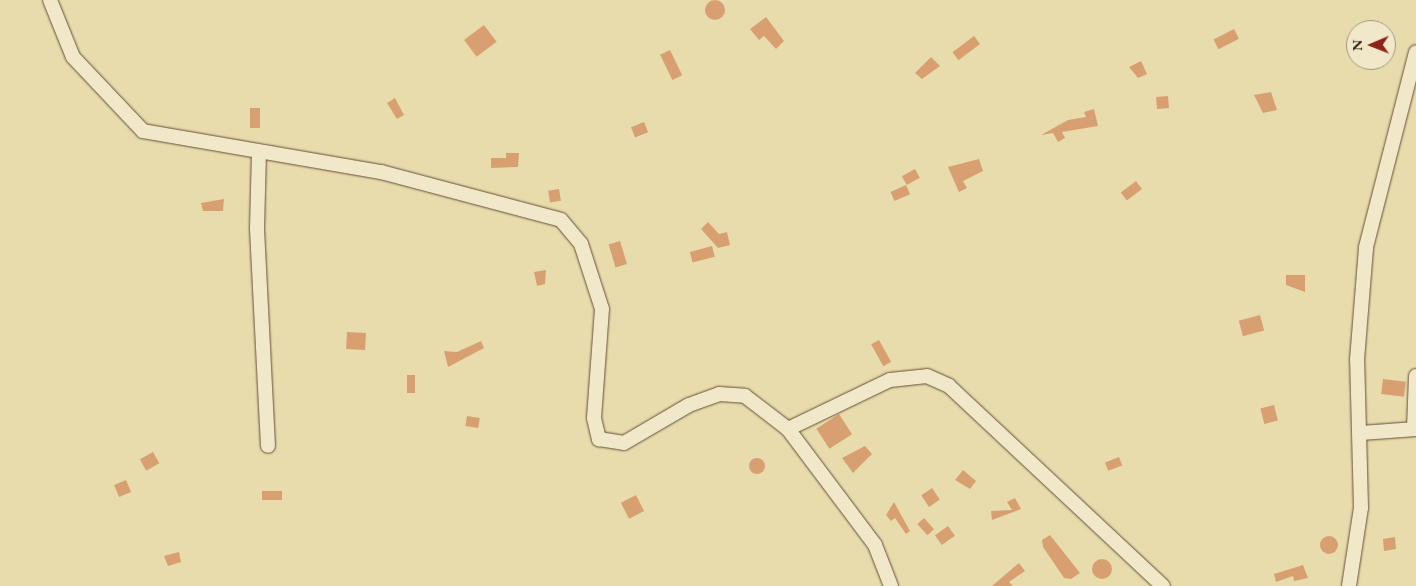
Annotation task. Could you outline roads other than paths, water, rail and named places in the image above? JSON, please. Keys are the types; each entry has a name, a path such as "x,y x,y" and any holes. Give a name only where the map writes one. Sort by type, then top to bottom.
{"street":[{"path":"50,0 72,57 143,131 381,172 533,209 572,229 596,280 602,310 594,418 599,439 624,443 718,394 744,396 788,429 875,545 891,586"},
{"path":"1349,586 1361,508 1361,433 1357,360 1366,247 1416,52"},
{"path":"259,152 257,229 268,446"},
{"path":"788,429 890,380 927,376 949,386 1163,586"},
{"path":"1361,433 1415,429 1416,376"}]}
